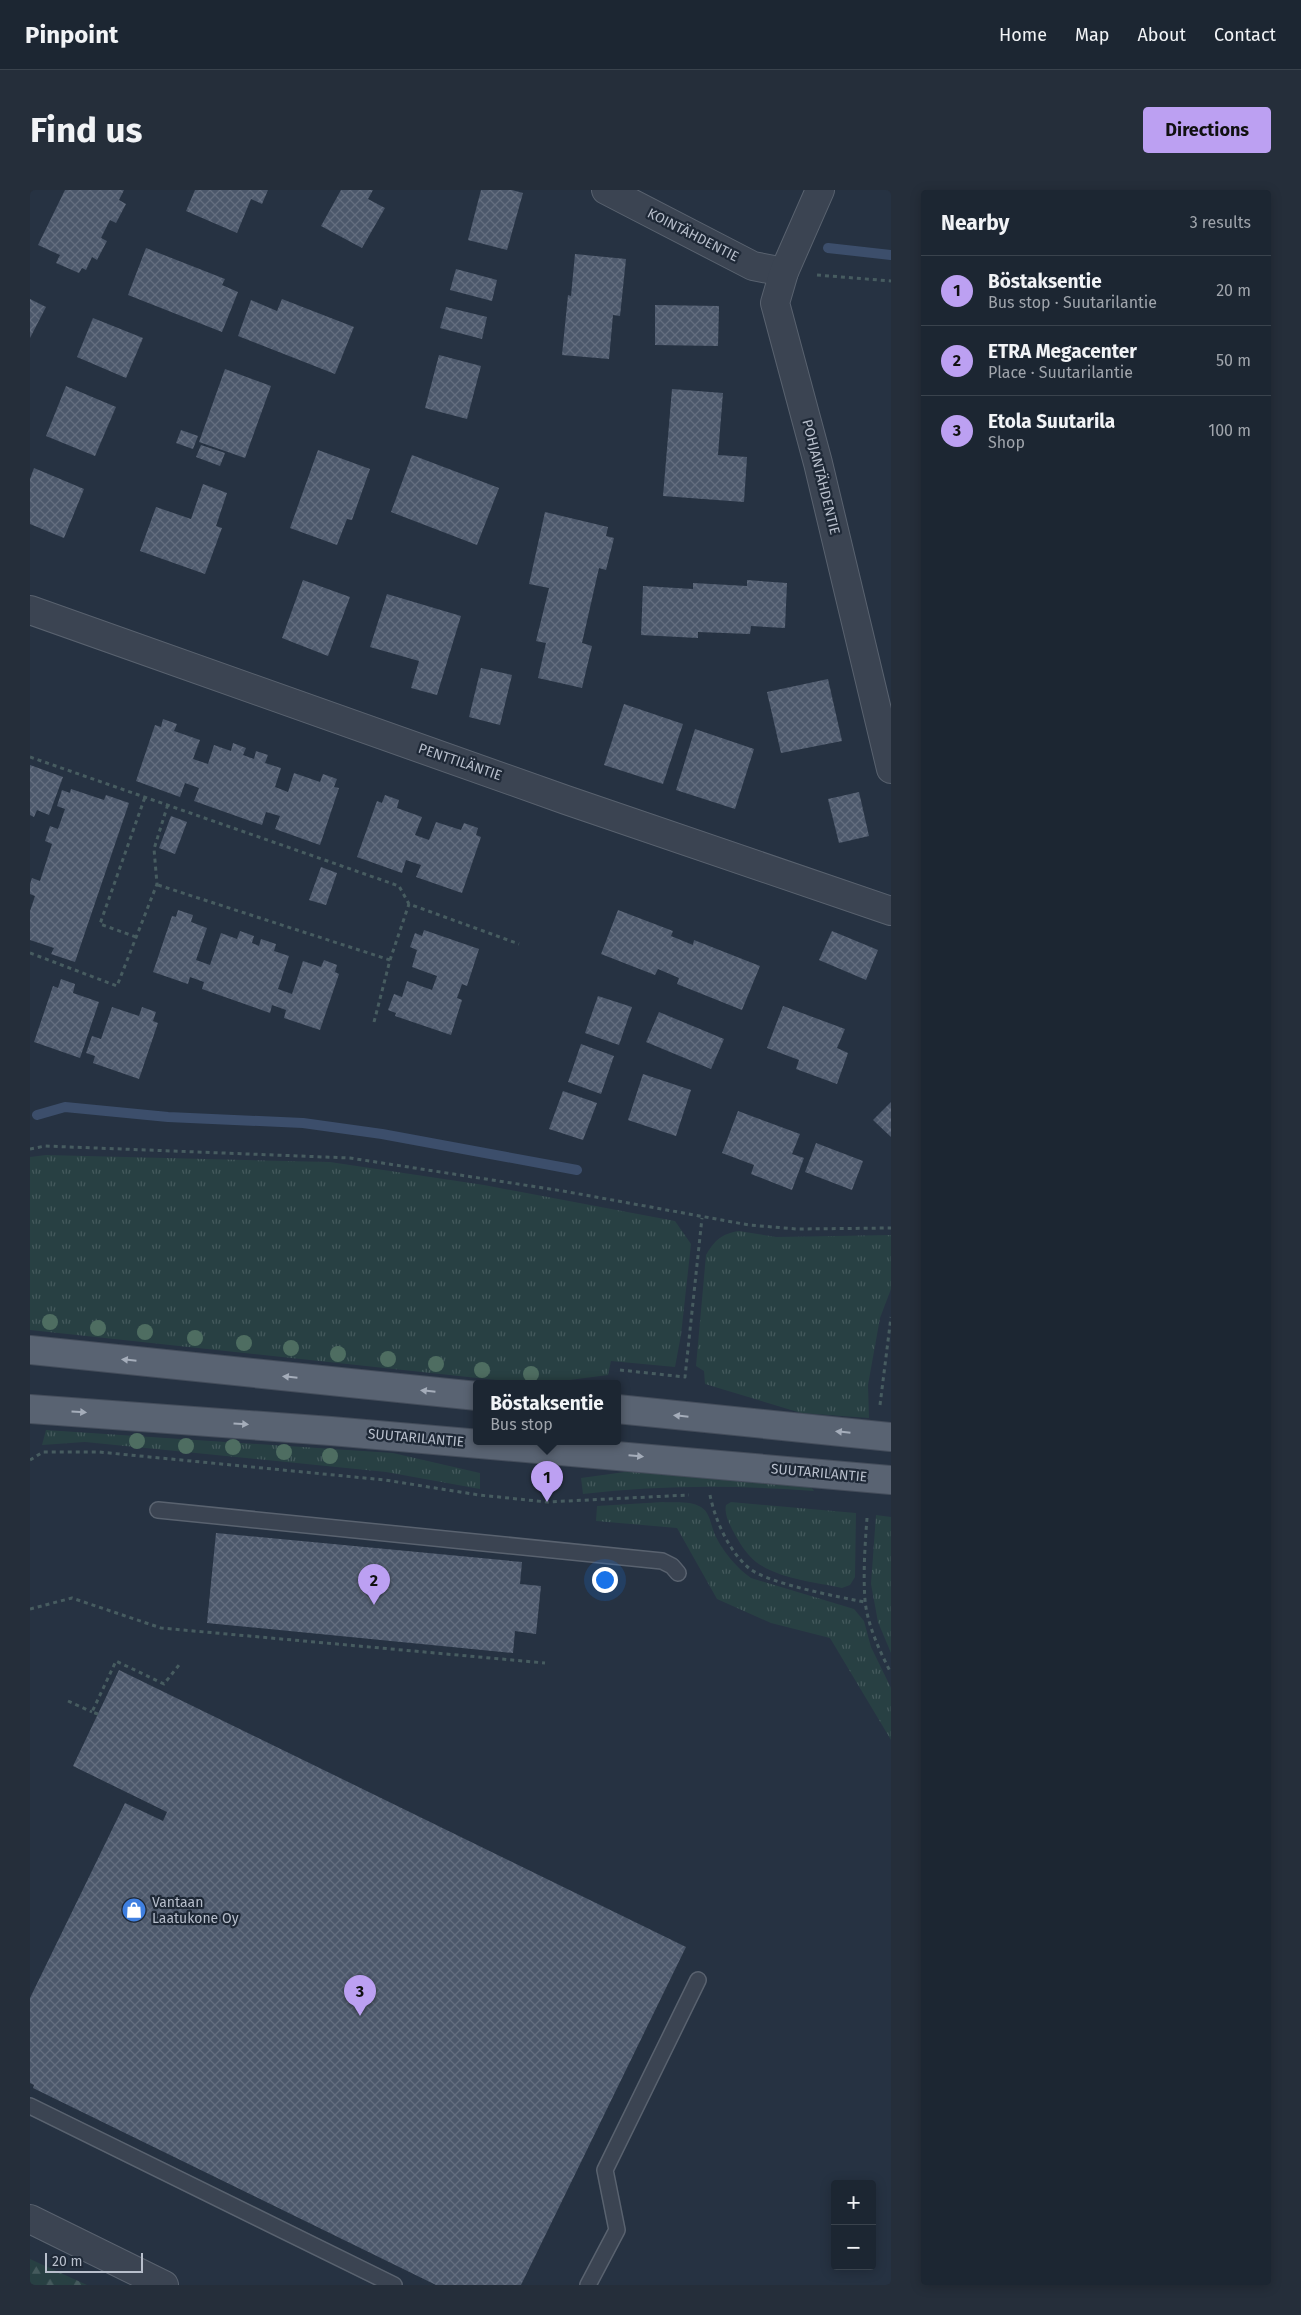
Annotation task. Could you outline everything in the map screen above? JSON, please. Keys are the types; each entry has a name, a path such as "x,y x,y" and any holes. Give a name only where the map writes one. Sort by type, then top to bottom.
{"main road":[{"path":"30,1350 473,1396"},
{"name":"SUUTARILANTIE","path":"30,1409 341,1431 473,1443"},
{"path":"621,1409 891,1437"},
{"name":"SUUTARILANTIE","path":"498,1445 891,1480"}],"street":[{"name":"KOINTÄHDENTIE","path":"606,190 753,266 784,272"},
{"name":"POHJANTÄHDENTIE","path":"820,190 784,272 775,303 818,463 891,769"},
{"name":"PENTTILÄNTIE","path":"30,610 556,796 891,911"},
{"path":"30,2219 164,2285"}],"lane":[{"path":"158,1510 662,1561 672,1566 678,1573"},
{"path":"588,2285 617,2230 605,2170 698,1980"},
{"path":"30,2106 394,2285"}],"path":[{"path":"784,272 891,281"},
{"path":"30,757 399,886 409,904 519,944"},
{"path":"136,937 100,924 145,797"},
{"path":"30,953 117,986 158,884 154,849 168,804"},
{"path":"158,884 390,960"},
{"path":"374,1022 390,960 409,904"},
{"path":"30,1149 45,1146 350,1158 562,1191 702,1218 797,1229 891,1228"},
{"path":"620,1370 685,1377 702,1218"},
{"path":"879,1409 891,1317"},
{"path":"30,1460 43,1452 99,1452 386,1480 479,1495 547,1502 691,1495"},
{"path":"701,1495 720,1495"},
{"path":"710,1495 714,1516 736,1553 750,1568 770,1579 865,1602"},
{"path":"867,1518 864,1561 865,1602 874,1635 891,1673"},
{"path":"30,1609 72,1598 161,1628 545,1663"},
{"path":"92,1712 116,1661 164,1684 179,1665"},
{"path":"68,1702 98,1714"}],"green space":[{"path":"46,1155 330,1162 484,1185 675,1221 691,1244 681,1335 675,1367 611,1361 608,1375 570,1380 497,1380 30,1330 30,1157"},
{"path":"739,1231 776,1237 891,1235 891,1289 880,1318 868,1385 869,1418 801,1413 705,1384 704,1371 696,1366 706,1255 719,1238"},
{"path":"46,1430 393,1453 480,1473 480,1489 386,1472 85,1442 42,1445"},
{"path":"639,1470 808,1483 814,1491 698,1487 583,1494 581,1478"},
{"path":"663,1502 692,1503 701,1507 707,1513 716,1537 723,1549 736,1565 751,1578 854,1609 864,1621 871,1647 891,1688 891,1740 830,1638 771,1623 717,1599 677,1528 596,1521 597,1506"},
{"path":"731,1502 856,1513 855,1577 850,1585 842,1588 798,1579 765,1568 756,1562 743,1548 728,1522 726,1505"},
{"path":"876,1515 891,1517 891,1653 878,1622 871,1584"},
{"path":"30,2259 87,2285 30,2285"}],"building":[{"path":"65,190 124,190 119,200 126,204 116,223 110,220 101,238 107,241 97,260 92,257 86,270 82,268 79,273 56,263 60,255 38,245"},
{"path":"195,190 268,190 262,204 251,199 237,233 186,211"},
{"path":"341,190 373,190 368,199 385,208 362,248 321,226"},
{"path":"481,190 512,190 523,193 507,250 468,240"},
{"path":"146,248 225,279 222,285 238,292 222,332 128,295"},
{"path":"575,254 626,259 620,316 613,315 609,359 562,355 568,295 571,296"},
{"path":"456,269 497,280 492,301 450,290"},
{"path":"30,299 46,307 30,338"},
{"path":"282,299 354,327 335,374 238,336 251,300 277,311"},
{"path":"655,305 719,306 718,346 655,345"},
{"path":"446,307 487,317 482,339 440,328"},
{"path":"93,318 143,338 126,378 77,357"},
{"path":"439,355 481,366 467,419 425,408"},
{"path":"225,369 271,386 245,458 199,442"},
{"path":"66,386 116,407 95,456 46,436"},
{"path":"672,389 723,393 718,455 747,457 744,502 663,496"},
{"path":"181,430 198,436 193,449 176,443"},
{"path":"201,445 225,453 220,466 196,457"},
{"path":"318,450 370,469 352,520 347,519 337,545 290,528"},
{"path":"412,455 499,488 477,545 391,512"},
{"path":"34,468 84,489 64,538 30,524 30,479"},
{"path":"203,484 227,493 216,526 222,528 205,574 140,551 156,507 191,519"},
{"path":"545,512 608,527 606,536 614,538 606,570 599,568 582,643 592,646 582,688 538,678 546,643 536,641 549,588 529,584"},
{"path":"303,580 350,597 328,656 282,638"},
{"path":"747,580 787,583 785,628 751,626 750,634 698,632 698,638 641,635 643,586 693,589 693,583 747,586"},
{"path":"387,594 461,616 437,695 411,688 419,661 370,647"},
{"path":"481,668 512,675 500,725 469,717"},
{"path":"828,679 842,741 781,753 767,692"},
{"path":"624,704 683,724 663,784 604,765"},
{"path":"163,719 177,724 174,731 200,740 193,759 208,764 214,745 231,751 233,743 246,748 243,755 254,759 256,751 268,755 265,763 281,768 275,787 288,792 294,773 320,782 323,774 337,779 334,787 339,788 320,845 275,829 280,816 266,812 262,825 194,801 199,788 185,783 180,797 136,781 155,725 161,727"},
{"path":"695,729 754,749 735,809 676,790"},
{"path":"30,765 63,777 49,815 37,810 34,817 30,815"},
{"path":"71,789 104,800 106,795 129,803 75,962 51,954 54,948 30,940 30,911 35,896 30,894 30,884 32,878 40,881 52,844 45,841 50,826 58,829 65,809 57,806 62,790 70,793"},
{"path":"859,792 869,836 839,843 828,799"},
{"path":"385,795 399,800 397,808 422,817 415,835 429,840 436,822 461,830 464,823 478,828 476,835 481,837 462,893 416,877 421,865 406,860 402,873 357,857 377,801 382,803"},
{"path":"171,816 187,822 175,854 159,848"},
{"path":"321,867 337,873 326,905 309,900"},
{"path":"178,910 193,915 191,922 207,928 196,960 210,965 221,933 237,939 240,931 254,936 252,943 259,946 261,939 276,944 274,951 289,956 278,989 292,994 303,961 321,967 324,960 337,965 335,972 339,974 320,1030 284,1018 286,1010 272,1005 270,1013 202,989 204,982 190,977 188,984 153,972 172,916 176,917"},
{"path":"618,910 673,931 671,936 693,945 694,940 760,966 742,1010 677,984 679,978 658,969 655,975 601,954"},
{"path":"424,930 479,949 467,986 462,984 457,998 462,1000 451,1035 395,1016 396,1013 388,1010 394,994 402,997 407,981 432,990 437,976 412,967 417,950 410,947 415,933 422,936"},
{"path":"832,931 878,950 866,980 819,960"},
{"path":"61,979 75,984 73,993 99,1002 80,1058 34,1042 53,986 58,988"},
{"path":"598,996 632,1007 619,1045 585,1033"},
{"path":"783,1006 845,1029 837,1048 848,1053 837,1084 796,1069 799,1060 767,1048"},
{"path":"112,1007 139,1016 142,1007 156,1012 153,1021 158,1023 139,1079 93,1063 95,1056 86,1053 92,1036 101,1039"},
{"path":"659,1012 724,1039 711,1069 646,1042"},
{"path":"581,1044 614,1056 601,1094 568,1082"},
{"path":"643,1074 691,1090 676,1136 628,1120"},
{"path":"563,1091 597,1103 583,1140 549,1129"},
{"path":"891,1102 891,1137 873,1120"},
{"path":"738,1111 800,1134 792,1154 804,1158 792,1190 751,1174 754,1165 722,1153"},
{"path":"816,1143 863,1161 852,1190 805,1172"},
{"path":"216,1533 522,1562 520,1584 541,1586 536,1634 515,1631 513,1653 207,1623"},
{"path":"119,1670 686,1947 521,2285 436,2285 33,2088 34,2085 30,2083 30,1998 125,1803 163,1821 167,1812 73,1766"}],"waterway":[{"path":"828,248 891,255"},
{"path":"37,1115 65,1107 168,1117 303,1123 382,1134 577,1170"}],"place":[{"name":"Böstaksentie","path":"547,1502"},
{"name":"ETRA Megacenter","path":"374,1605"},
{"name":"Vantaan Laatukone Oy","path":"134,1910"},
{"name":"Etola Suutarila","path":"360,2016"}]}
